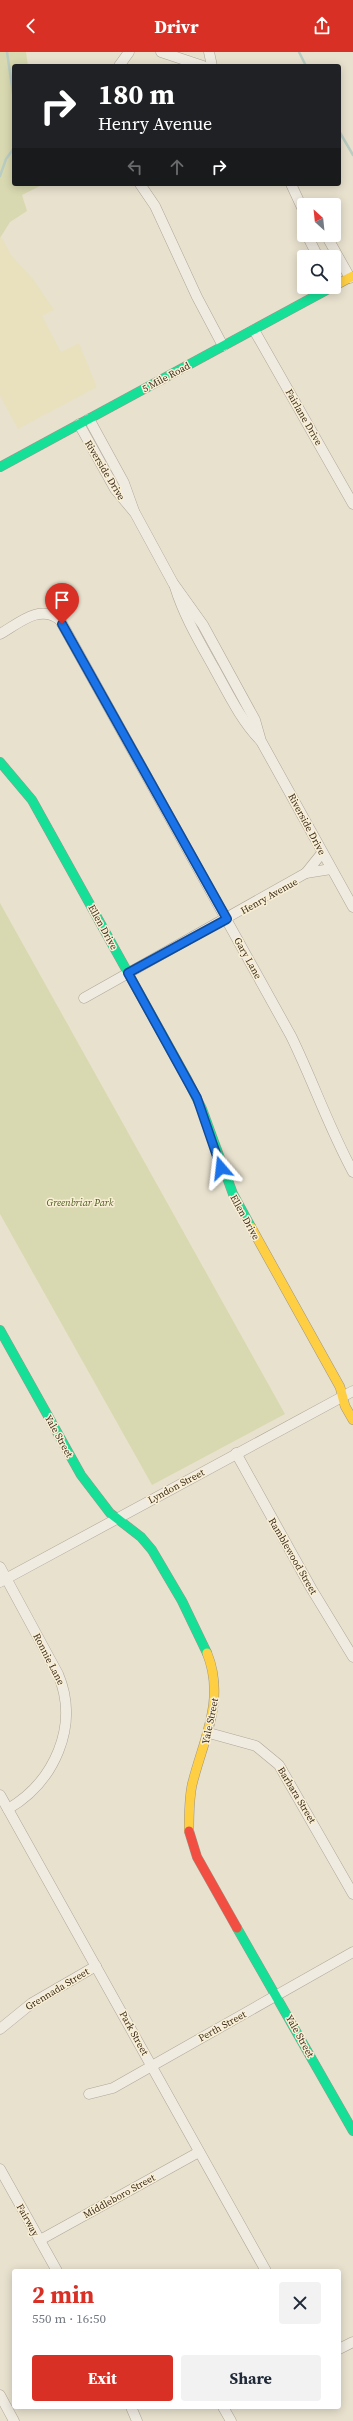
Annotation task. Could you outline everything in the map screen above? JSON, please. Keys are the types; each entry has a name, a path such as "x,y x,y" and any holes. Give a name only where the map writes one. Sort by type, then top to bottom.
{"street":[{"path":"120,64 129,52"},
{"path":"161,52 178,55 198,64"},
{"path":"210,52 212,64"},
{"path":"141,186 155,206 197,297 223,346"},
{"path":"292,186 298,198"},
{"path":"330,242 351,277"},
{"name":"5 Mile Road","path":"341,282 351,277"},
{"name":"5 Mile Road","path":"0,467 319,294"},
{"name":"Fairlane Drive","path":"254,330 353,504"},
{"name":"Riverside Drive","path":"89,419 124,483 134,513"},
{"name":"Riverside Drive","path":"79,424 114,489 134,513 174,583 203,624 255,720 261,742 353,906"},
{"name":"Gary Lane","path":"0,634 38,613 49,613 60,620 291,1036 306,1066 324,1116 353,1172"},
{"name":"Ellen Drive","path":"0,762 32,800 197,1098 233,1194 340,1386 342,1397 353,1420"},
{"name":"Henry Avenue","path":"306,873 322,853"},
{"name":"Henry Avenue","path":"84,998 227,919 306,873 331,869"},
{"name":"Yale Street","path":"0,1330 82,1478 116,1518 136,1533 155,1554 206,1649 213,1668 216,1690 209,1733 189,1794 187,1818 189,1838 197,1857 353,2131"},
{"name":"Lyndon Street","path":"3,1580 353,1391"},
{"name":"Ramblewood Street","path":"236,1453 303,1575 353,1656"},
{"name":"Ronnie Lane","path":"0,1567 3,1580 58,1674 64,1689 66,1709 63,1736 47,1774 30,1794 8,1809"},
{"name":"Barbara Street","path":"209,1733 256,1746 279,1765 353,1894"},
{"name":"Park Street","path":"0,1795 265,2269"},
{"name":"Perth Street","path":"89,2094 113,2088 353,1952"},
{"name":"Grennada Street","path":"0,2029 32,2003 96,1966"},
{"name":"Middleboro Street","path":"40,2240 199,2152"},
{"name":"Fairway","path":"0,2169 56,2269"},
{"path":"341,2348 353,2342"},
{"path":"0,2395 3,2408 14,2421"},
{"path":"132,2409 137,2421"},
{"path":"224,2409 231,2421"}],"shaded area":[{"path":"0,238 2,238 11,255 33,279 54,310 42,316 61,352 79,343 97,387 18,429 0,396"}],"green space":[{"path":"0,52 26,52 28,64 12,64 12,186 40,186 22,195 27,211 10,222 0,238"},
{"name":"Greenbriar Park","path":"0,903 285,1414 152,1485 0,1214"}],"waterway":[{"path":"7,52 12,86"},
{"path":"299,52 305,64"},
{"path":"341,134 353,155"},
{"path":"0,176 6,159 12,151"}],"traffic: fast":[{"path":"0,467 319,294"},
{"path":"0,762 32,800 187,1079 202,1109 233,1194 251,1227"},
{"path":"0,1330 81,1475 110,1513 141,1537 152,1550 182,1601 207,1653"},
{"path":"237,1928 353,2131"}],"traffic: slow":[{"path":"341,282 353,276"},
{"path":"251,1227 340,1387 345,1406 353,1420"},
{"path":"189,1831 192,1785 207,1736 214,1704 212,1670 207,1653"}],"traffic: jam":[{"path":"189,1831 197,1857 237,1928"}],"route":[{"path":"62,624 227,919 128,973 197,1098 208,1124 221,1168"}]}
